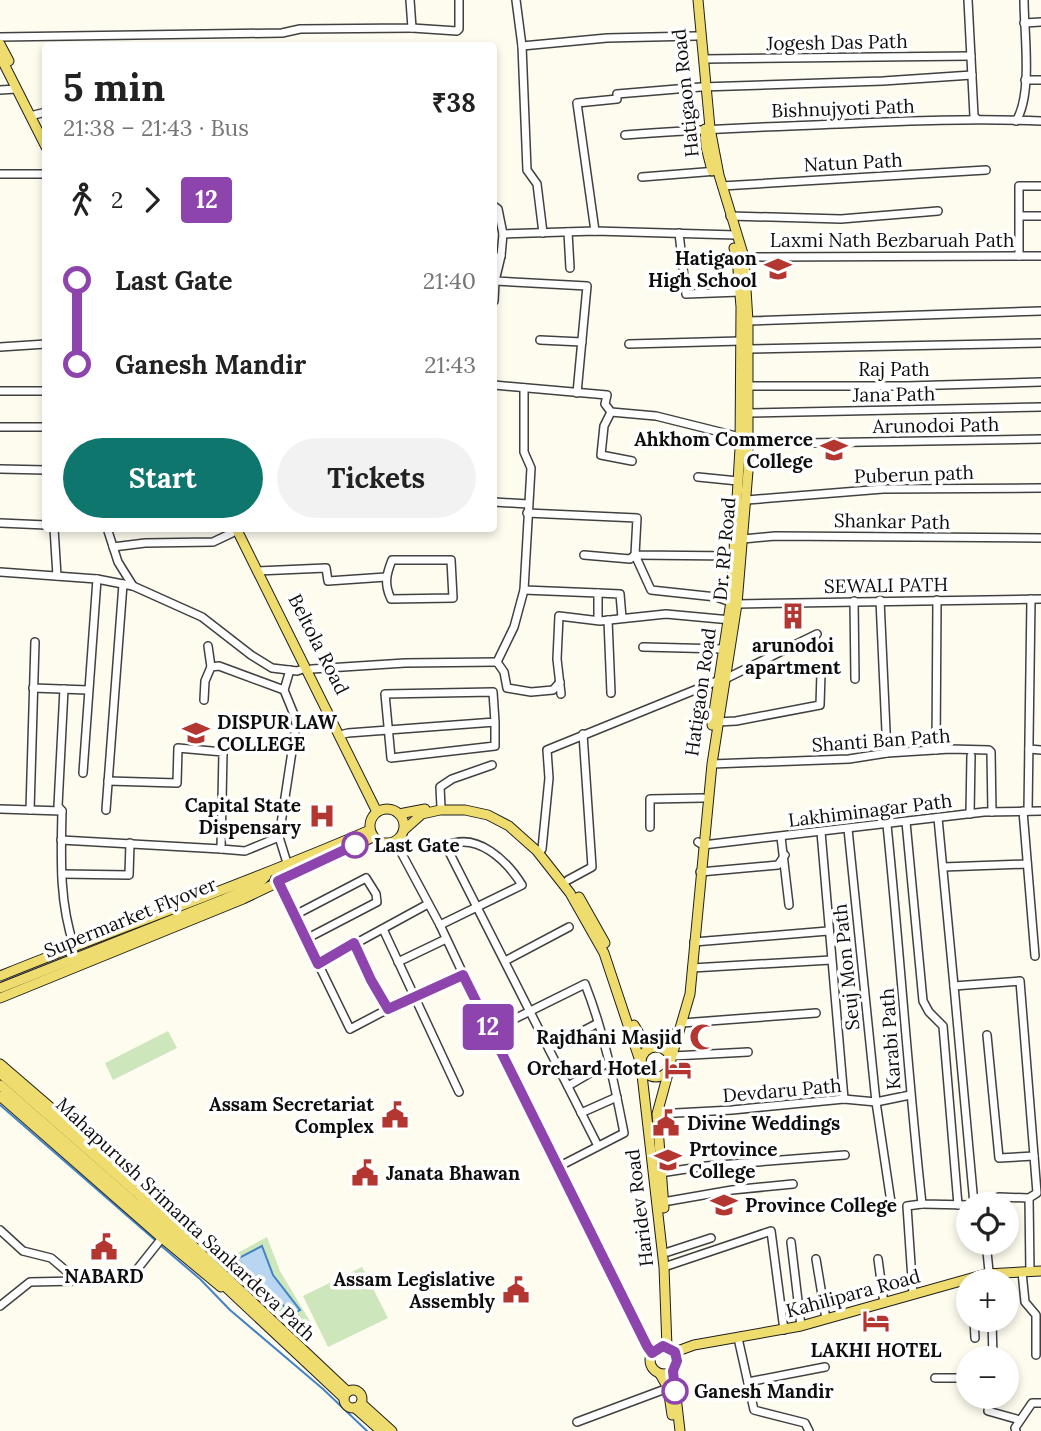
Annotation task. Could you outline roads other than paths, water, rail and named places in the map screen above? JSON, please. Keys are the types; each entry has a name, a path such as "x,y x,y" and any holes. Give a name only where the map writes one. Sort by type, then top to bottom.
{"main road":[{"name":"Hatigaon Road","path":"695,0 696,36 704,87"},
{"name":"Dr. RP Road","path":"672,1057 690,993 700,844 747,500 744,438 748,413 748,321 741,257 722,186 715,172 707,128 704,59 695,0"},
{"path":"0,44 42,139"},
{"path":"0,56 16,89 42,129"},
{"name":"Hatigaon Road","path":"715,172 733,234"},
{"path":"734,602 733,556 744,438 741,257"},
{"path":"235,532 260,570"},
{"path":"244,532 380,811"},
{"name":"Hatigaon Road","path":"653,1047 671,1042 685,988 703,798 721,680 723,649 731,620"},
{"name":"Beltola Road","path":"309,668 380,811"},
{"path":"541,851 509,827 488,816 465,810 440,810 422,814 395,841 383,843 372,833 371,820 380,811 388,809 399,814 467,805 488,810 513,823 541,851 568,880 608,949 636,1032 653,1047 666,1051 672,1057 669,1070 661,1076 651,1076 641,1063 653,1047"},
{"path":"399,814 404,830"},
{"path":"0,976 372,833"},
{"path":"0,998 236,901 372,833"},
{"name":"Haridev Road","path":"541,851 570,893 604,953 641,1063 667,1266 671,1349"},
{"name":"Supermarket Flyover","path":"0,988 259,883 270,872"},
{"path":"0,1064 130,1176 136,1192"},
{"name":"Haridev Road","path":"667,1266 657,1114 669,1070"},
{"name":"Mahapurush Srimanta Sankardeva Path","path":"0,1073 136,1192 346,1395"},
{"path":"0,1085 229,1289"},
{"path":"26,1087 29,1098"},
{"name":"Mahapurush Srimanta Sankardeva Path","path":"0,1096 160,1242 213,1282 229,1289 346,1395"},
{"name":"Kahilipara Road","path":"1019,1273 1041,1271"},
{"name":"Kahilipara Road","path":"671,1349 784,1330 956,1283"},
{"path":"658,1347 671,1349 677,1361 673,1371 678,1431 668,1388 660,1374 651,1366 652,1353 658,1347"},
{"path":"660,1374 673,1371"},
{"path":"358,1405 361,1396 358,1392 346,1395 348,1406 358,1405 392,1431"},
{"path":"358,1405 381,1431"}],"street":[{"path":"410,0 412,28"},
{"path":"0,37 282,33 300,29 412,28 457,31 458,0"},
{"path":"516,0 522,46 527,170 537,184 543,233"},
{"path":"968,0 974,116 977,119"},
{"path":"1016,121 1023,110 1025,80 1024,0"},
{"path":"1024,23 1041,22"},
{"path":"522,46 607,38 696,36"},
{"name":"Jogesh Das Path","path":"704,59 971,56"},
{"path":"595,231 577,103 617,99 617,94 704,87 972,75"},
{"path":"1025,80 1041,80"},
{"path":"0,90 16,89"},
{"path":"32,115 42,113"},
{"name":"Bishnujyoti Path","path":"625,135 707,128 977,119 1041,121"},
{"name":"Natun Path","path":"722,186 986,170"},
{"path":"642,177 715,172"},
{"path":"0,174 42,174"},
{"path":"1019,256 1018,186 1041,186"},
{"path":"497,208 503,234 497,257"},
{"path":"730,216 841,219 938,211"},
{"path":"1020,216 1041,216"},
{"path":"503,234 595,231 733,234"},
{"path":"568,232 570,268"},
{"path":"679,233 686,295 740,292"},
{"name":"Laxmi Nath Bezbaruah Path","path":"741,257 1041,256"},
{"path":"497,281 587,286 577,393"},
{"path":"748,321 1041,311"},
{"path":"540,340 582,342"},
{"path":"629,344 741,341"},
{"path":"748,349 1041,343"},
{"path":"1,346 42,344"},
{"name":"Raj Path","path":"748,386 907,386 1041,382"},
{"path":"497,385 607,395 605,404 611,412 604,426 601,456 632,461"},
{"path":"497,662 514,627 524,590 531,468 524,452 524,388"},
{"path":"0,391 42,391"},
{"name":"Jana Path","path":"748,413 1041,407"},
{"name":"Arunodoi Path","path":"611,412 656,416 744,438 805,443 1041,439"},
{"path":"0,427 42,427"},
{"path":"0,469 42,470"},
{"path":"698,477 738,481"},
{"name":"Puberun path","path":"747,500 883,489 1041,488"},
{"path":"497,502 528,504"},
{"path":"527,513 637,518 635,555"},
{"path":"0,523 42,525"},
{"path":"54,532 57,576"},
{"path":"108,532 118,562 133,586"},
{"path":"113,547 213,542 232,532"},
{"name":"Shankar Path","path":"743,539 775,536 1041,538"},
{"path":"584,555 630,559 635,555 733,556"},
{"name":"SEWALI PATH","path":"635,555 651,590 716,597 734,602 1041,599"},
{"path":"392,560 452,560 453,598 391,599 386,577 392,560"},
{"path":"260,570 326,568 328,581 386,577"},
{"path":"0,572 97,579 133,586 202,617 272,668 297,671 309,668 405,663 497,662"},
{"path":"83,773 97,579"},
{"path":"106,810 123,584"},
{"path":"524,590 620,594 622,618"},
{"path":"598,593 598,620"},
{"path":"1031,599 1029,750 1025,811 1035,956"},
{"path":"880,600 887,753"},
{"path":"936,750 937,600"},
{"path":"854,601 855,679"},
{"path":"561,694 557,659 559,616 608,620 666,614 731,620"},
{"path":"608,620 611,693"},
{"path":"541,851 549,778 547,750 721,680 817,634"},
{"path":"30,810 36,642"},
{"path":"204,701 205,681 211,667 208,646"},
{"path":"643,647 723,649"},
{"path":"497,662 504,672 507,688 531,692 553,690 560,681"},
{"path":"211,667 219,667 284,690"},
{"path":"288,866 279,837 296,725 284,690 290,670"},
{"path":"718,722 820,705 821,673"},
{"path":"33,688 88,690"},
{"path":"64,689 58,806 62,811 62,874 66,921 74,946"},
{"path":"493,692 495,722 495,746 391,758 386,694 493,692"},
{"path":"344,734 495,722"},
{"path":"568,880 592,867 583,734"},
{"path":"108,781 177,783 178,748 223,752 221,849"},
{"name":"Shanti Ban Path","path":"712,764 849,759 936,750 991,751 992,812"},
{"path":"1029,750 1041,750"},
{"path":"970,814 971,755"},
{"path":"441,807 440,787 452,779 492,765"},
{"path":"650,827 650,799 703,798"},
{"path":"0,808 62,811"},
{"name":"Lakhiminagar Path","path":"700,844 970,814 1041,811"},
{"path":"938,818 973,1192"},
{"path":"906,822 923,1001 929,1012 943,1026 957,1192"},
{"name":"Karabi Path","path":"887,825 922,1204"},
{"name":"Seuj Mon Path","path":"848,829 876,1102 892,1209"},
{"path":"821,832 844,1099"},
{"path":"61,840 245,851 279,837"},
{"path":"781,837 789,905"},
{"path":"395,841 440,925 490,1031 652,1353"},
{"path":"62,874 129,875 130,843"},
{"path":"440,925 477,907 522,885 506,863 481,845 452,843 446,846 477,907 531,1012 598,1146"},
{"path":"700,872 778,865 785,855"},
{"path":"943,867 1027,864"},
{"path":"295,915 366,878 376,894 377,902 306,939"},
{"path":"278,881 350,1029 463,975"},
{"path":"318,964 428,904"},
{"path":"505,961 569,927"},
{"path":"383,929 459,1091"},
{"path":"694,942 828,931"},
{"path":"398,962 446,939"},
{"path":"354,943 388,1009"},
{"path":"692,968 831,960"},
{"path":"954,986 1020,981 1037,1193 1029,1198 1019,1198"},
{"path":"490,1031 585,984 609,1062 624,1133 558,1167"},
{"path":"682,1023 816,1013"},
{"path":"549,1049 598,1023"},
{"path":"986,1034 999,1158 1034,1156"},
{"path":"672,1057 748,1052"},
{"path":"568,1086 609,1062"},
{"name":"Devdaru Path","path":"657,1114 844,1099 876,1102 910,1095"},
{"path":"581,1113 617,1097"},
{"path":"660,1173 706,1166 845,1155"},
{"path":"663,1202 732,1190 793,1184"},
{"path":"1029,1198 1025,1302 1036,1315 1036,1355"},
{"path":"913,1294 907,1206 956,1205"},
{"path":"0,1230 23,1251 51,1258 78,1281"},
{"path":"667,1266 771,1230 784,1330"},
{"path":"668,1252 711,1238"},
{"path":"0,1306 30,1282 131,1277 160,1242"},
{"path":"791,1242 801,1326"},
{"path":"816,1259 826,1320"},
{"path":"878,1259 884,1303"},
{"path":"975,1332 975,1338"},
{"path":"738,1338 754,1410 805,1423 809,1431"},
{"path":"748,1382 825,1367"},
{"path":"934,1378 956,1378"},
{"path":"578,1422 668,1388"},
{"path":"1016,1431 1015,1427 1032,1404 1041,1403"},
{"path":"988,1409 1020,1420"}],"water":[{"path":"262,1246 273,1275 300,1310 293,1314 260,1285 237,1259"}],"waterway":[{"path":"0,1105 155,1240"},
{"path":"159,1244 367,1431"}],"place":[{"name":"Hatigaon High School","path":"778,269"},
{"name":"Ahkhom Commerce College","path":"834,450"},
{"name":"arunodoi apartment","path":"793,616"},
{"name":"DISPUR LAW COLLEGE","path":"196,733"},
{"name":"Capital State Dispensary","path":"322,816"},
{"name":"Last Gate","path":"355,845"},
{"name":"Rajdhani Masjid","path":"703,1037"},
{"name":"Orchard Hotel","path":"678,1068"},
{"name":"Assam Secretariat Complex","path":"395,1115"},
{"name":"Divine Weddings","path":"666,1123"},
{"name":"Prtovince College","path":"668,1160"},
{"name":"Janata Bhawan","path":"365,1173"},
{"name":"Province College","path":"724,1205"},
{"name":"NABARD","path":"104,1247"},
{"name":"Assam Legislative Assembly","path":"516,1290"},
{"name":"LAKHI HOTEL","path":"876,1321"},
{"name":"Ganesh Mandir","path":"675,1391"}]}
